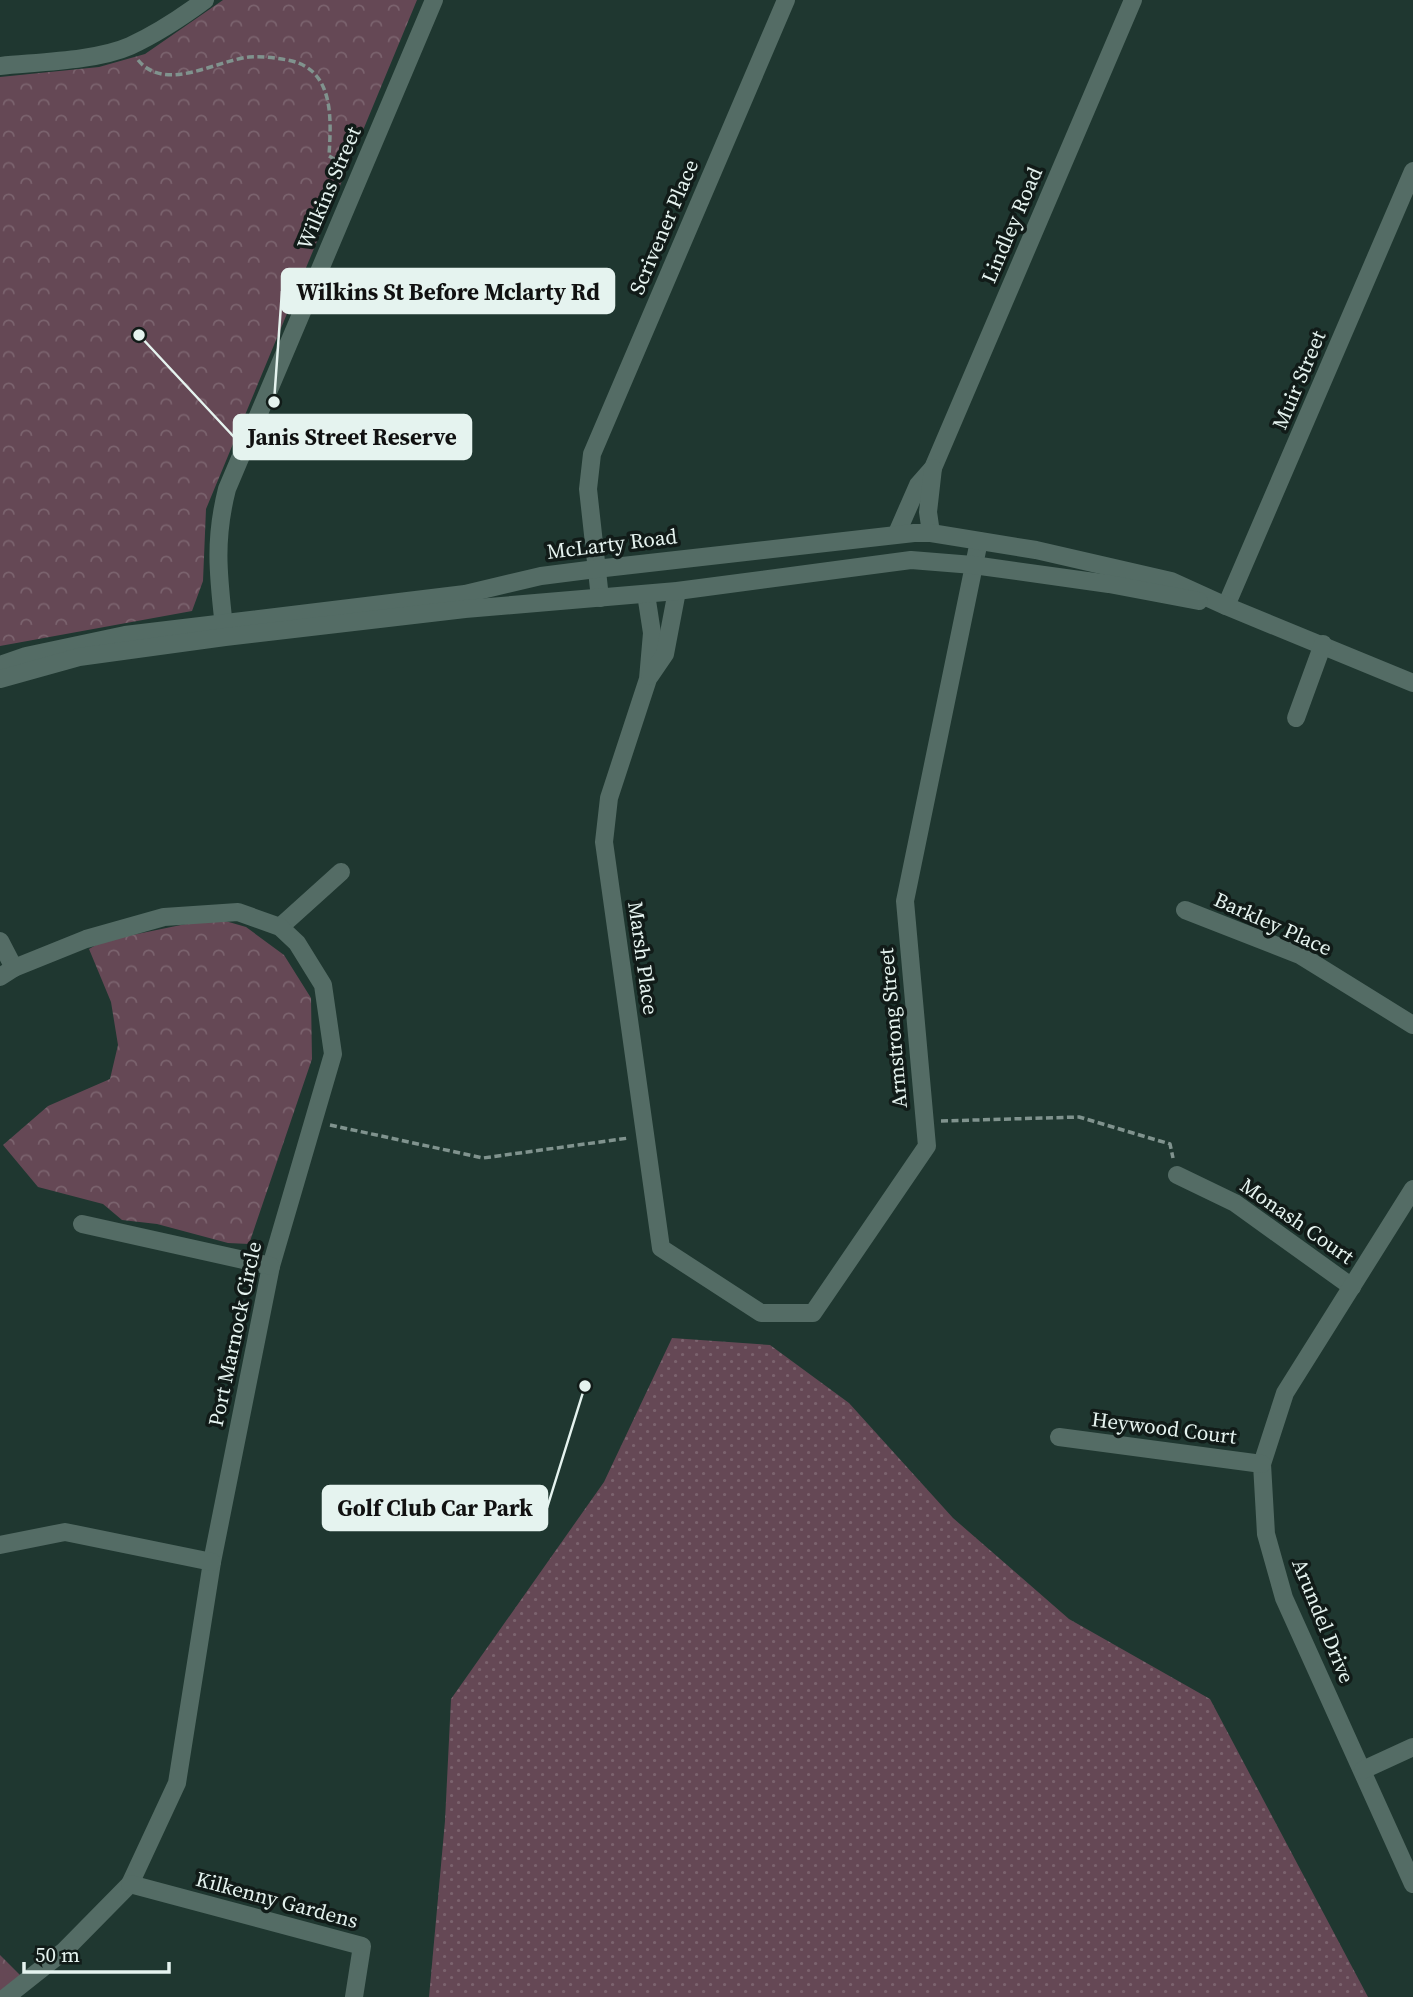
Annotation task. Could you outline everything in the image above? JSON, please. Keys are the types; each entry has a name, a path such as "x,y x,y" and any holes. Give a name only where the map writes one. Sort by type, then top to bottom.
{"street":[{"path":"0,66 92,56 128,47 205,0"},
{"name":"Wilkins Street","path":"224,631 216,551 226,489 433,0"},
{"name":"Scrivener Place","path":"600,598 588,489 592,454 786,0"},
{"name":"Lindley Road","path":"914,533 928,512 933,468 1133,0"},
{"name":"Muir Street","path":"1226,606 1413,171"},
{"name":"Lindley Road","path":"914,533 918,485 933,468"},
{"path":"911,559 914,533"},
{"name":"McLarty Road","path":"0,679 79,657 224,631 465,594 541,576 914,533 1036,551 1171,581 1413,683"},
{"name":"Armstrong Street","path":"661,1248 761,1313 813,1313 927,1146 905,901 979,541"},
{"name":"McLarty Road","path":"0,665 26,656 125,635 224,631 600,598 911,559 1109,584 1226,606"},
{"path":"660,561 662,592"},
{"name":"Marsh Place","path":"648,679 665,654 662,592"},
{"name":"Marsh Place","path":"661,1248 604,842 609,798 648,679 652,633 662,592"},
{"path":"1296,718 1323,645"},
{"path":"280,928 341,872"},
{"name":"Barkley Place","path":"1185,910 1300,956 1413,1024"},
{"name":"Port Marnock Circle","path":"6,1997 64,1951 130,1884 177,1783 212,1562 271,1266 333,1054 323,985 297,943 280,928 238,912 164,917 86,939 7,973"},
{"path":"0,941 7,973"},
{"name":"Monash Court","path":"1178,1175 1235,1203 1352,1287"},
{"name":"Arundel Drive","path":"1413,1189 1285,1393 1262,1464 1266,1534 1284,1598 1413,1884"},
{"path":"82,1224 271,1266"},
{"name":"Heywood Court","path":"1059,1437 1262,1464"},
{"path":"0,1545 65,1532 212,1562"},
{"path":"1363,1770 1413,1747"},
{"name":"Kilkenny Gardens","path":"130,1884 362,1946 354,1997"}],"path":[{"path":"128,47 145,69 169,76 248,57 276,58 299,63 317,74 329,98 328,156 360,173"},
{"path":"924,1122 1079,1117 1170,1144 1178,1175"},
{"path":"313,1122 483,1158 645,1136"}],"green space":[{"path":"223,0 417,0 206,509 203,581 192,611 0,646 0,77 99,67 145,54"},
{"path":"215,918 246,927 284,955 311,998 312,1059 249,1244 228,1243 157,1224 122,1220 103,1204 38,1187 3,1145 48,1106 110,1079 118,1045 111,1002 89,949 103,941"},
{"path":"672,1338 770,1345 849,1403 953,1518 1069,1619 1210,1699 1368,1997 429,1997 445,1821 451,1699 604,1482"},
{"path":"0,1955 21,1976 0,1993"}],"place":[{"name":"Janis Street Reserve","path":"139,335"},
{"name":"Wilkins St Before Mclarty Rd","path":"274,402"},
{"name":"Golf Club Car Park","path":"585,1386"}]}
